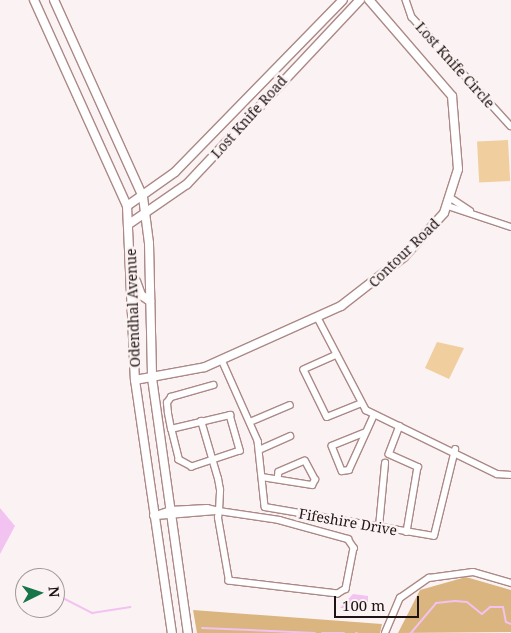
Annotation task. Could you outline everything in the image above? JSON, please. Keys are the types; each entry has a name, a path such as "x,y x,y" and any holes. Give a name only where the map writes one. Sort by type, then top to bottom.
{"street":[{"name":"Odendhal Avenue","path":"34,0 127,206 131,249 134,380 172,633"},
{"name":"Odendhal Avenue","path":"54,0 143,197 146,213 152,378 188,633"},
{"name":"Lost Knife Road","path":"127,206 143,197 175,172 343,0"},
{"name":"Lost Knife Road","path":"129,224 186,184 360,0"},
{"name":"Contour Road","path":"134,380 191,372 318,318 372,285 436,223 450,202 458,169 452,96 369,0"},
{"name":"Lost Knife Circle","path":"406,0 412,17 511,126"},
{"path":"450,202 511,227"},
{"path":"131,249 136,289 150,301"},
{"path":"318,318 359,404 374,415 455,450 497,474 511,475"},
{"path":"337,355 304,370 326,417 359,404"},
{"path":"222,360 250,422 259,450 262,477 312,485 315,480 305,461 279,472 278,479"},
{"path":"172,429 226,414 235,420 240,451 213,460 184,466 172,429 168,399 213,385"},
{"path":"250,422 290,405"},
{"path":"365,433 332,446 342,471 349,470 374,415"},
{"path":"153,516 218,511 279,520 348,539 354,548 346,589 338,594 231,583 218,511 213,460 202,421"},
{"path":"400,426 390,454 418,467 407,532"},
{"path":"259,450 290,436"},
{"name":"Fifeshire Drive","path":"262,477 262,506 434,536 455,450"},
{"path":"378,527 385,463"},
{"path":"385,633 400,598 429,578 473,572 511,583"}],"shaded area":[{"path":"508,140 510,181 479,183 477,142"},
{"path":"437,342 464,348 449,379 425,368"},
{"path":"0,508 15,526 0,554"},
{"path":"466,577 511,590 511,632 398,633 420,590"},
{"path":"353,594 368,596 368,609 340,608"},
{"path":"193,610 382,624 380,633 197,633"}],"waterway":[{"path":"65,599 92,613 131,607"},
{"path":"411,633 436,603 455,601 467,602 482,614 490,607 503,607 506,622 511,624"},
{"path":"202,628 315,633"},
{"path":"322,633 344,633"}]}
